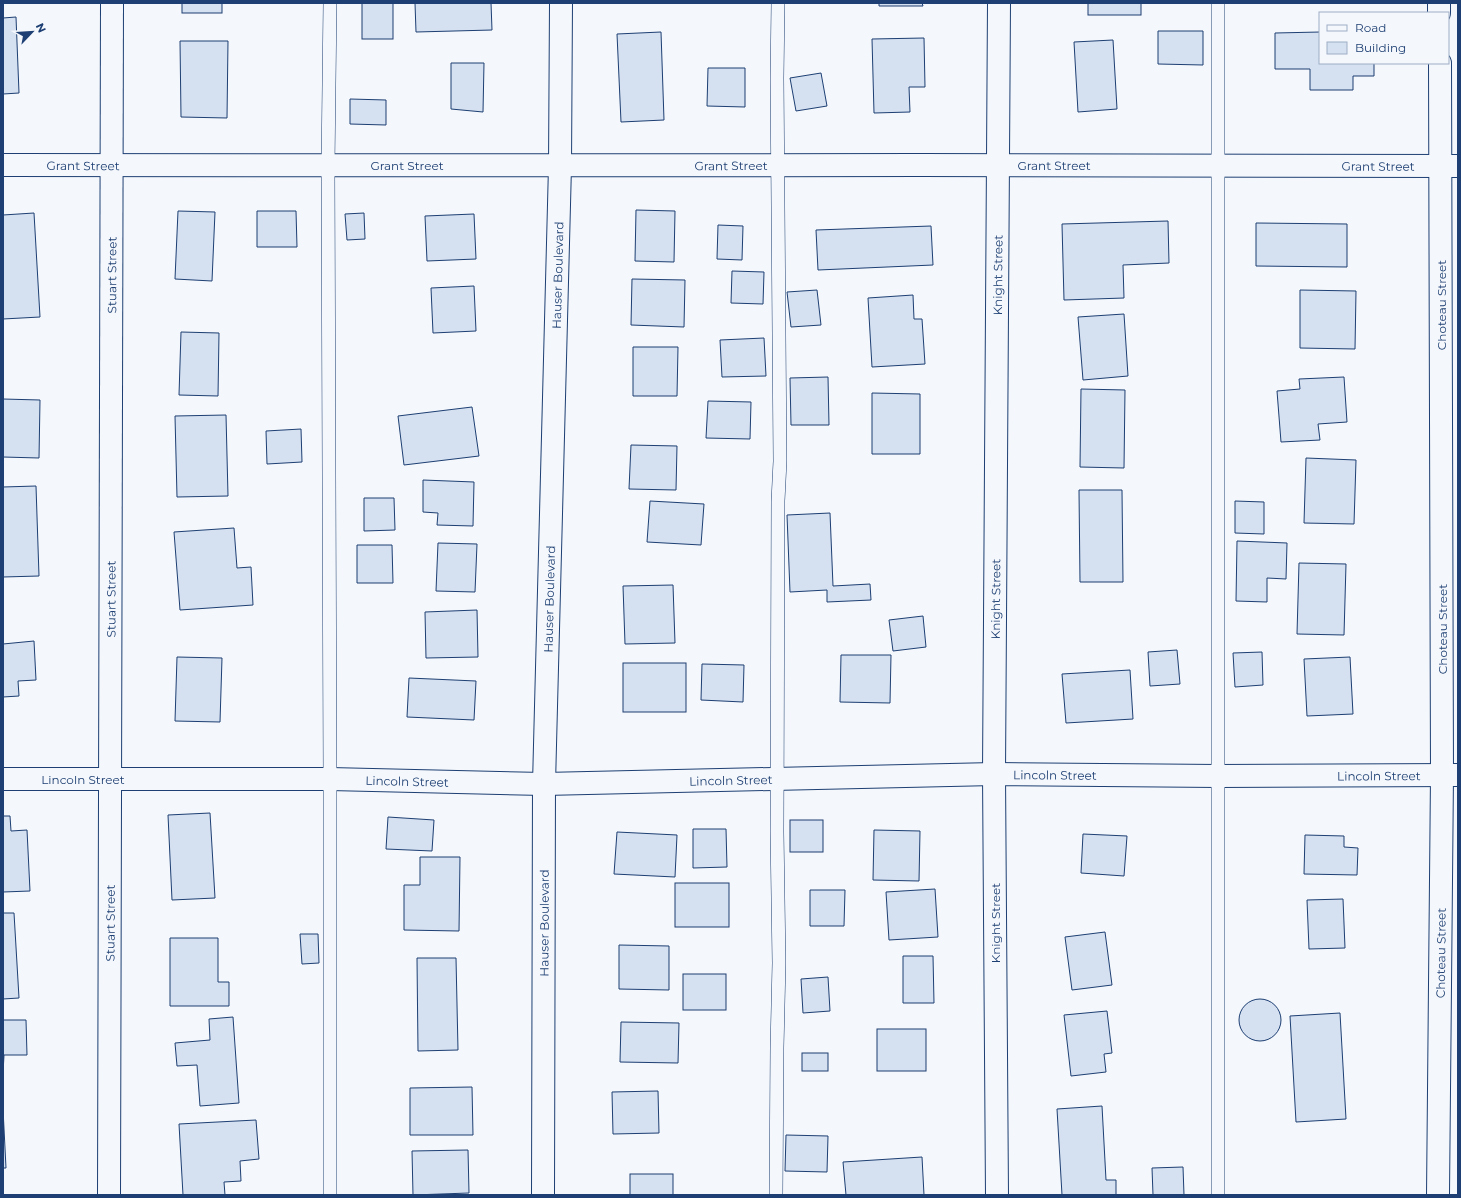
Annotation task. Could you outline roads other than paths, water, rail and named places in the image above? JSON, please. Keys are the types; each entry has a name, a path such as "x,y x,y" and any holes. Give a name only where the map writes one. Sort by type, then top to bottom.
{"street":[{"name":"Stuart Street","path":"109,1195 112,3"},
{"name":"Hauser Boulevard","path":"544,1195 544,784 560,166 561,3"},
{"name":"Knight Street","path":"997,1195 994,774 999,3"},
{"name":"Choteau Street","path":"1438,1195 1450,775 1449,166 1440,64"},
{"name":"Grant Street","path":"3,165 560,166 998,164 1449,166"},
{"name":"Lincoln Street","path":"3,779 330,779 544,784 994,774 1218,776 1450,775"}],"lane":[{"path":"330,3 328,166 330,1195"},
{"path":"776,1195 777,1048 780,963 776,832 778,501 780,460 778,3"},
{"path":"1218,3 1218,1195"}]}
